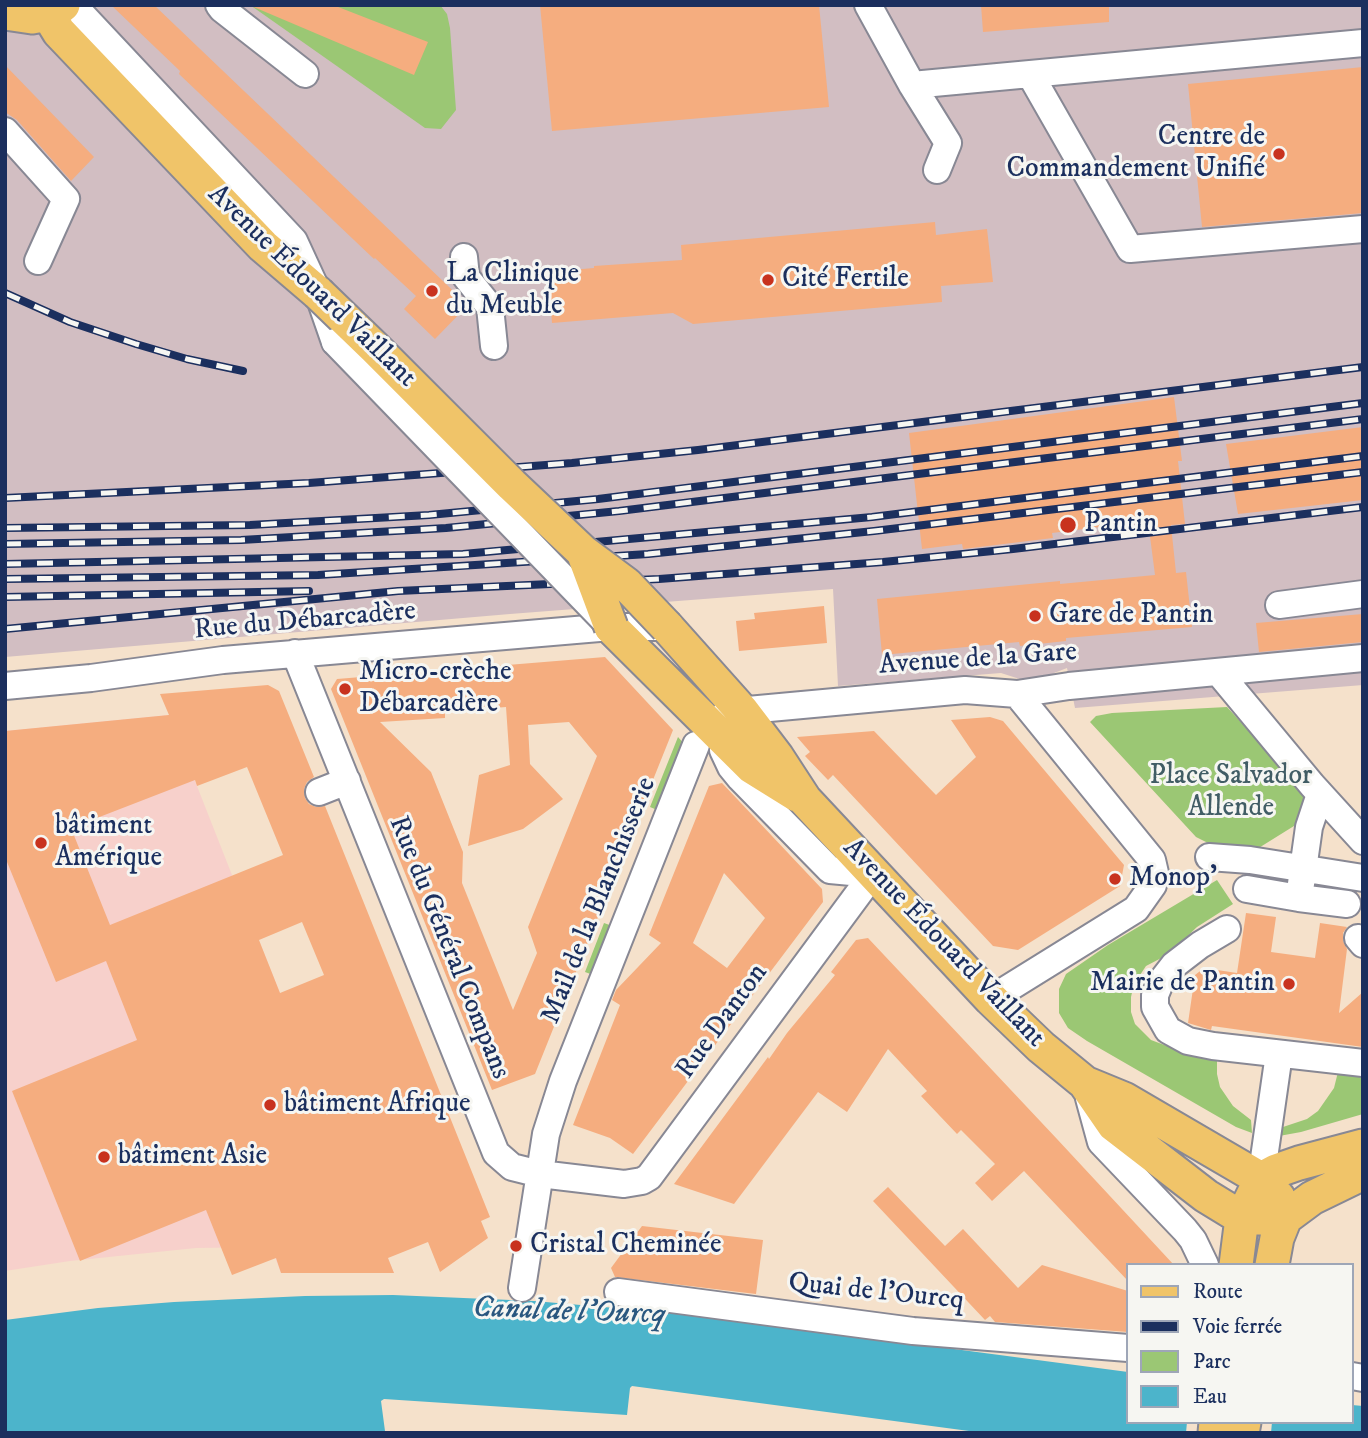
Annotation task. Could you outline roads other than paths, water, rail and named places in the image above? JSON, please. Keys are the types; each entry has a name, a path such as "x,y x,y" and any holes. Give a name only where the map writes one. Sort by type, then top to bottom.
{"main road":[{"path":"5,13 23,17 61,8"},
{"name":"Avenue Édouard Vaillant","path":"61,8 59,32 263,247 318,293 512,485 583,552 626,584 667,627 742,711 778,758 805,800 991,999 1041,1047 1085,1083 1114,1125 1206,1196 1242,1219"},
{"name":"Avenue Édouard Vaillant","path":"583,552 611,627 703,730 752,767 805,800"},
{"name":"Avenue Édouard Vaillant","path":"1085,1083 1124,1099 1261,1179 1278,1197 1285,1217"},
{"path":"1236,1263 1242,1219 1261,1179 1299,1163 1363,1146"},
{"path":"1272,1263 1277,1238 1285,1217 1311,1198 1363,1173"},
{"path":"1242,1219 1285,1217"}],"street":[{"path":"219,5 305,75"},
{"path":"868,5 948,143 936,170"},
{"path":"912,85 1363,43"},
{"path":"1030,74 1130,249 1363,229"},
{"path":"5,131 66,199 38,261"},
{"path":"464,257 466,277 490,307 494,346"},
{"path":"318,293 335,342 611,627"},
{"path":"1279,605 1363,594"},
{"name":"Rue du Débarcadère","path":"5,687 295,653 611,627 667,627"},
{"name":"Rue du Général Compans","path":"295,653 496,1153 503,1162 512,1167 540,1174 611,1183"},
{"name":"Avenue de la Gare","path":"703,730 742,711 965,690 1017,694 1069,686 1363,658"},
{"path":"1219,673 1363,841"},
{"path":"991,999 1136,909 1153,885 1155,873 1152,860 1017,694"},
{"path":"703,730 731,767 830,870 873,874"},
{"name":"Mail de la Blanchisserie","path":"522,1288 546,1134 563,1081 703,730"},
{"path":"319,792 347,781"},
{"path":"1299,898 1309,827 1320,794"},
{"path":"1209,857 1363,878"},
{"name":"Rue Danton","path":"611,1183 633,1184 642,1181 655,1169 873,874"},
{"path":"1247,889 1347,904"},
{"path":"1227,929 1200,945 1165,974 1155,995 1155,1007 1168,1030 1188,1041 1363,1063"},
{"path":"1261,1179 1279,1054"},
{"path":"1085,1083 1101,1142 1185,1230 1204,1263"},
{"name":"Quai de l'Ourcq","path":"618,1292 912,1331 1126,1348"}],"water":[{"name":"Canal de l'Ourcq","path":"393,1295 534,1301 697,1315 1126,1372 1126,1424 1354,1424 1354,1405 1363,1406 1363,1433 984,1433 632,1386 627,1415 384,1399 381,1401 385,1431 373,1433 5,1433 5,1320 98,1308 305,1296"}],"railway":[{"path":"5,293 70,322 136,344 243,371"},
{"path":"5,498 309,483 572,463 698,450 1363,367"},
{"path":"5,528 250,525 429,515 598,499 1363,403"},
{"path":"5,544 241,540 446,528 619,511 1363,419"},
{"path":"5,564 463,554 872,517 1363,456"},
{"path":"5,579 318,575 648,554 874,531 1363,472"},
{"path":"5,629 398,591 659,579 883,562 1363,507"},
{"path":"5,597 309,591"}],"place":[{"name":"Centre de Commandement Unifié","path":"1279,154"},
{"name":"Cité Fertile","path":"768,280"},
{"name":"La Clinique du Meuble","path":"432,291"},
{"name":"Pantin","path":"1068,525"},
{"name":"Gare de Pantin","path":"1035,616"},
{"name":"Micro-crèche Débarcadère","path":"345,689"},
{"name":"bâtiment Amérique","path":"41,843"},
{"name":"Monop'","path":"1115,879"},
{"name":"Mairie de Pantin","path":"1289,984"},
{"name":"bâtiment Afrique","path":"270,1105"},
{"name":"bâtiment Asie","path":"104,1157"},
{"name":"Cristal Cheminée","path":"516,1246"}],"park label":[{"name":"Place Salvador Allende","path":"1231,793"}]}
